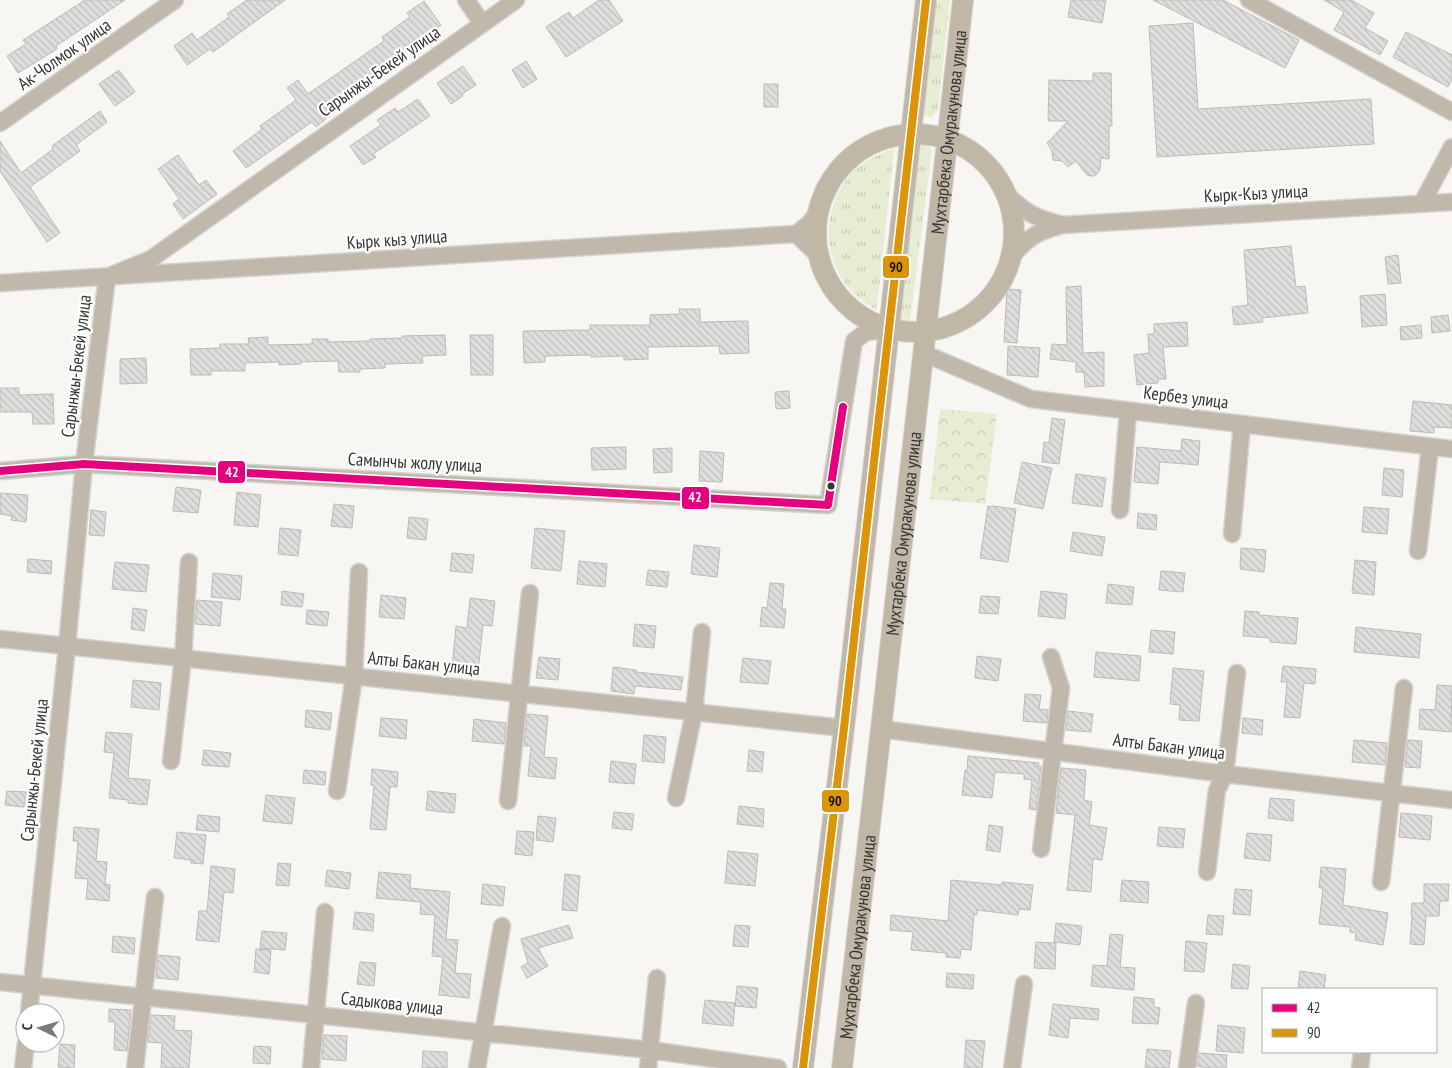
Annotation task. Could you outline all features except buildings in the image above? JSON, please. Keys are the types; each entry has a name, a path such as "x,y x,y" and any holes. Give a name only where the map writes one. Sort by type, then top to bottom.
{"main road":[{"name":"Мухтарбека Омуракунова улица","path":"803,1068 844,728 926,0"},
{"name":"Мухтарбека Омуракунова улица","path":"842,1068 963,0"},
{"path":"911,134 930,135 948,139 982,159 995,174 1006,194 1014,229 1011,257 1001,283 990,298 977,312 961,322 944,329 925,333 906,333 888,330 864,319 843,302 832,288 823,272 818,255 815,238 818,211 830,181 842,166 856,153 873,143 892,136 911,134"}],"street":[{"name":"Ак-Чолмок улица","path":"0,123 175,0"},
{"path":"466,0 482,23"},
{"name":"Сарынжы-Бекей улица","path":"29,1003 67,646 84,464 107,278 151,258 516,0"},
{"path":"1249,0 1452,112"},
{"path":"1422,203 1452,147"},
{"name":"Кырк-Кыз улица","path":"1006,194 1022,209 1039,220 1062,225"},
{"name":"Кырк-Кыз улица","path":"1011,257 1025,241 1040,231 1062,225 1452,202"},
{"path":"818,211 810,223 796,234 818,255"},
{"name":"Кырк кыз улица","path":"0,283 107,278 796,234"},
{"name":"Самынчы жолу улица","path":"0,471 84,464 828,506 854,341 866,332 888,330"},
{"name":"Кербез улица","path":"923,353 1031,399 1452,449"},
{"path":"1120,510 1128,411"},
{"path":"1232,534 1242,424"},
{"path":"1418,551 1430,447"},
{"path":"172,761 183,658 189,562"},
{"path":"337,791 354,676 359,572"},
{"path":"508,801 530,593"},
{"path":"676,798 694,712 702,632"},
{"name":"Алты Бакан улица","path":"0,639 844,728"},
{"path":"1041,849 1061,688 1051,657"},
{"path":"1207,872 1217,790 1225,774 1237,673"},
{"path":"1381,882 1404,688"},
{"name":"Алты Бакан улица","path":"881,729 1225,774 1452,800"},
{"path":"135,1068 155,897"},
{"path":"311,1068 325,912"},
{"path":"477,1068 502,926"},
{"path":"648,1068 657,978"},
{"name":"Садыкова улица","path":"0,982 650,1050 778,1068"},
{"path":"1012,1068 1024,984"},
{"path":"1186,1068 1196,1003"},
{"path":"24,1068 25,1053"},
{"path":"1360,1068 1362,1053"}],"green space":[{"path":"933,0 950,0 938,110 931,117 922,115"},
{"path":"923,145 928,145 932,150 910,322 898,320 916,152"},
{"path":"894,148 876,310 854,294 843,281 831,252 830,220 833,205 849,176 864,162"},
{"path":"940,409 997,414 985,504 930,499"}],"transit line":[{"name":"90","path":"803,1068 844,728 926,0"},
{"name":"42","path":"0,471 84,464 828,505 843,407"}]}
